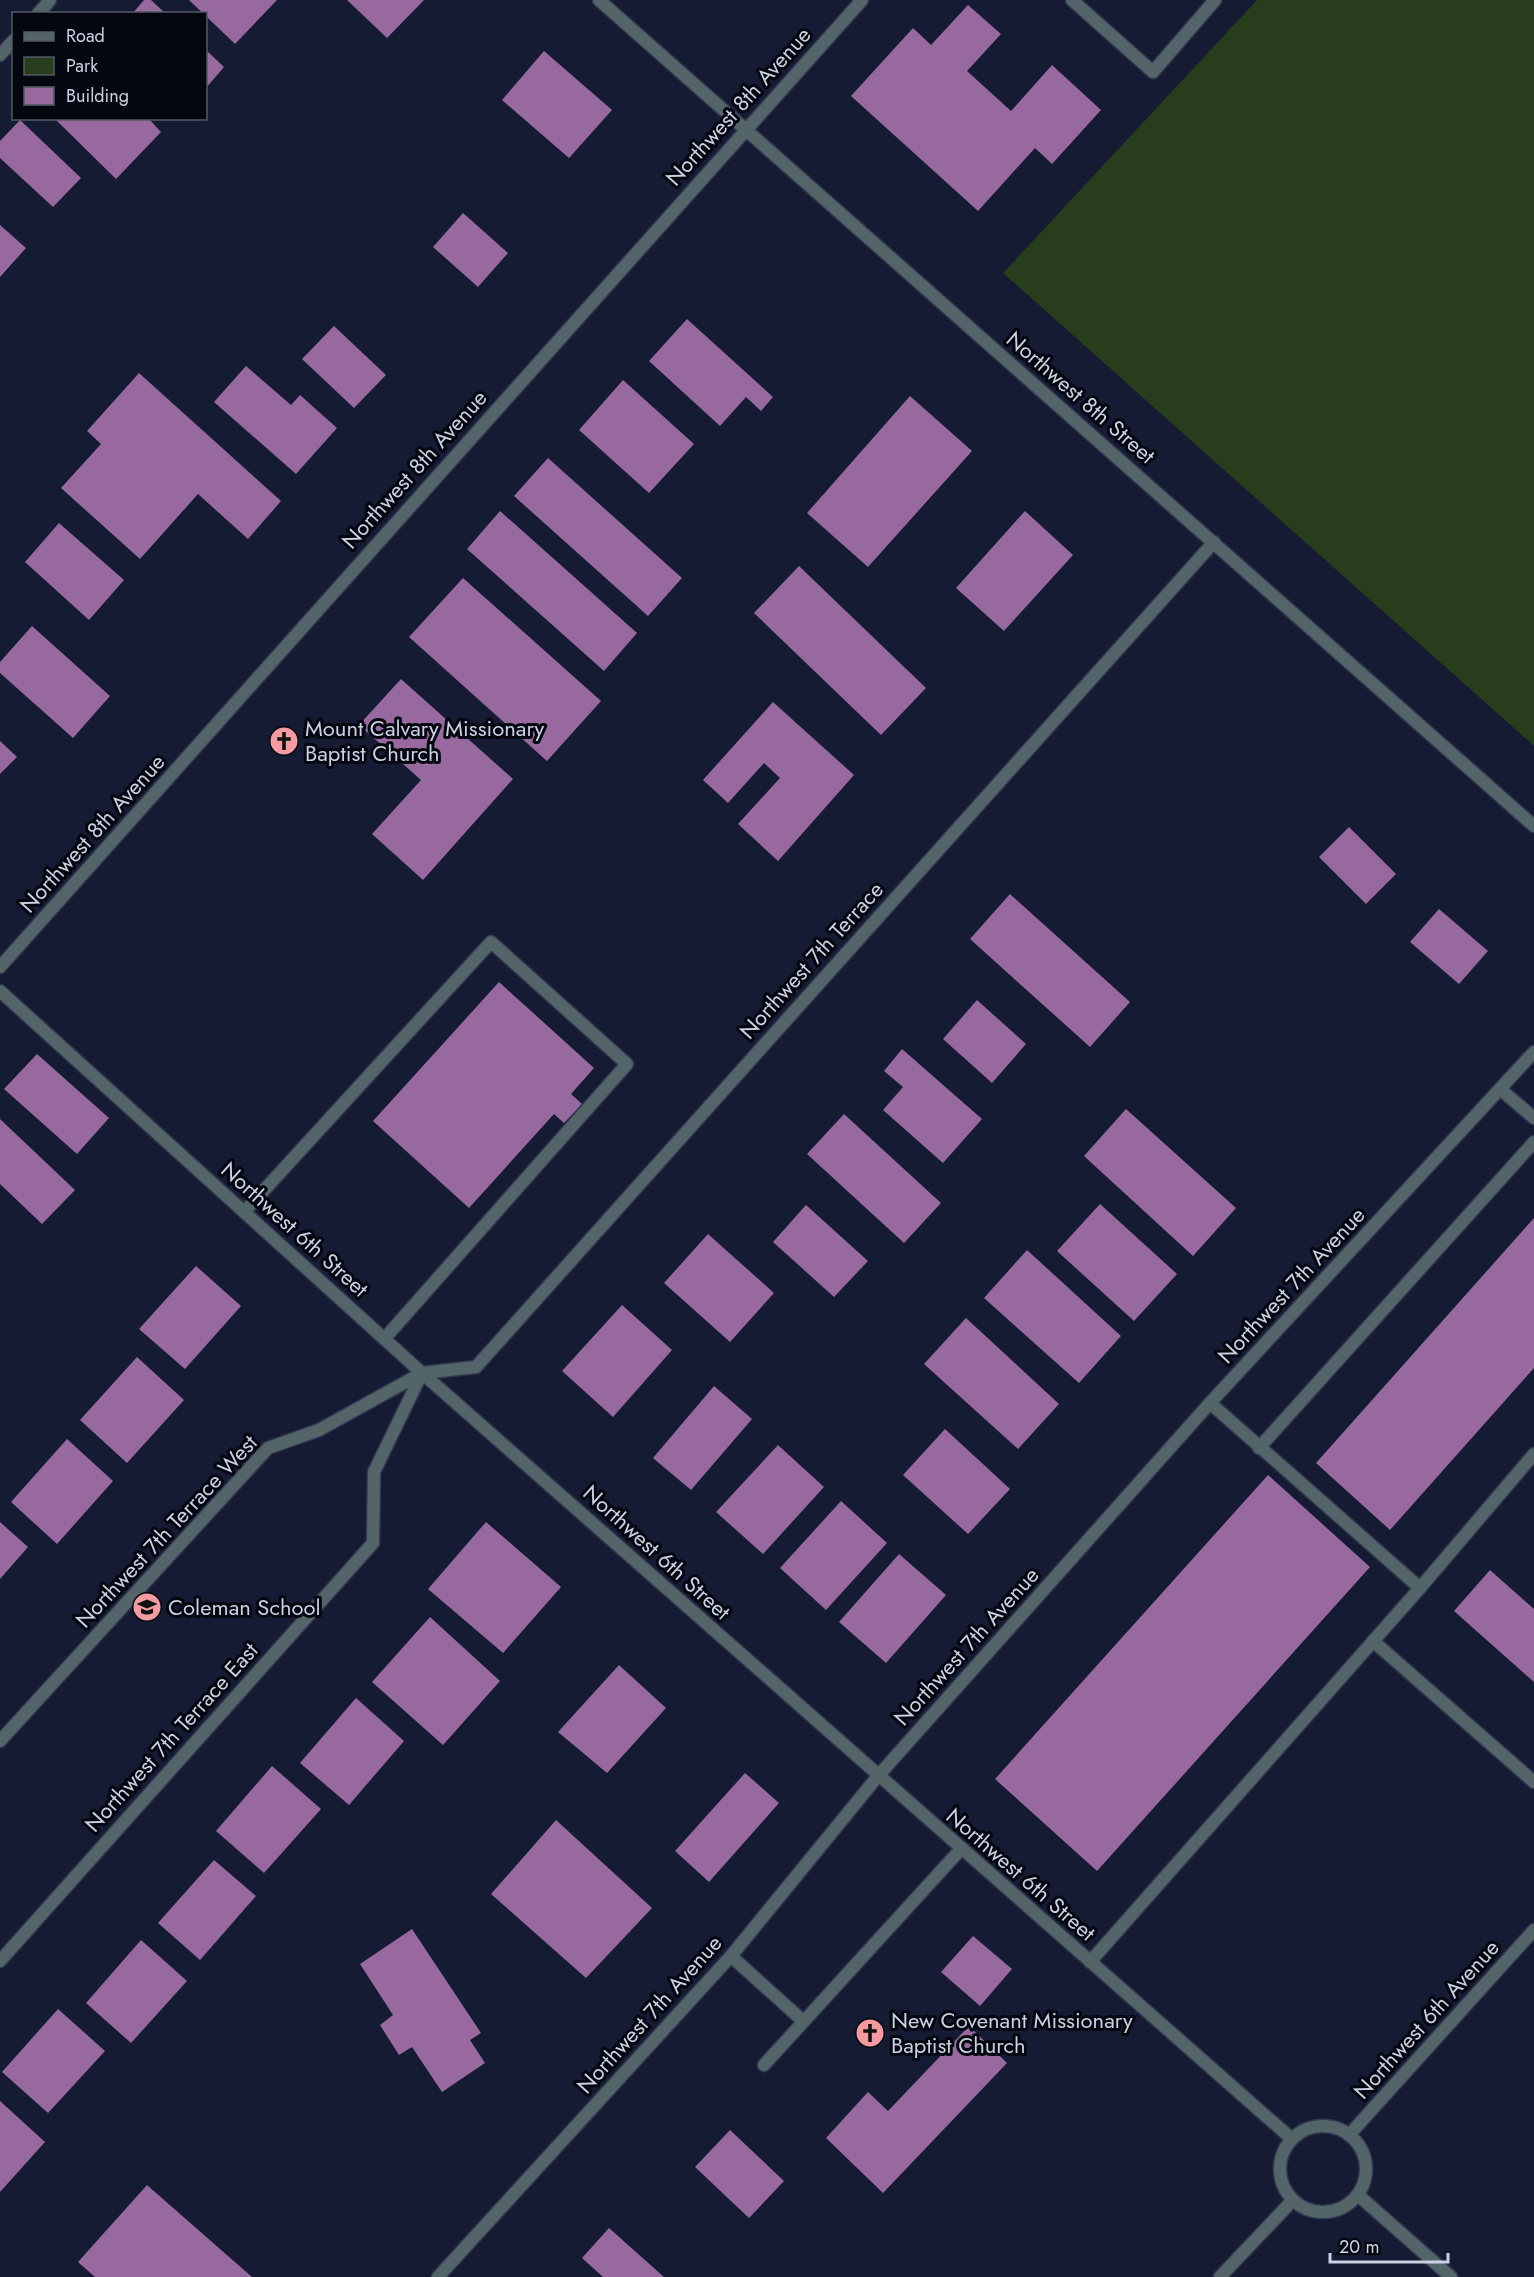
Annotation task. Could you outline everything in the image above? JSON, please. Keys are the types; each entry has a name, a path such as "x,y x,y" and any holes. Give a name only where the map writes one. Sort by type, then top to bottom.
{"street":[{"path":"40,12 50,0"},
{"name":"Northwest 8th Street","path":"599,0 1534,826"},
{"name":"Northwest 8th Avenue","path":"0,968 862,0"},
{"path":"1072,0 1154,72 1215,0"},
{"path":"0,55 12,42"},
{"name":"Northwest 7th Terrace","path":"422,1373 476,1367 1214,542"},
{"path":"244,1212 491,942 500,949 627,1064 385,1338"},
{"name":"Northwest 6th Street","path":"0,991 422,1373 1292,2139"},
{"name":"Northwest 7th Avenue","path":"438,2277 731,1956 878,1776 1210,1403 1534,1052"},
{"path":"1500,1089 1534,1118"},
{"path":"1259,1448 1534,1142"},
{"name":"Northwest 7th Terrace West","path":"0,1741 268,1448 319,1430 422,1373"},
{"name":"Northwest 7th Terrace East","path":"0,1961 373,1543 374,1472 422,1373"},
{"path":"1210,1403 1420,1588"},
{"path":"1090,1962 1420,1588 1534,1454"},
{"path":"1372,1641 1534,1782"},
{"path":"764,2065 961,1849"},
{"name":"Northwest 6th Avenue","path":"1349,2135 1534,1930"},
{"path":"731,1956 804,2021"},
{"path":"1326,2126 1349,2135 1358,2145 1365,2163 1364,2183 1358,2195 1348,2205 1327,2212 1305,2208 1293,2200 1285,2189 1280,2169 1284,2150 1292,2139 1314,2127 1326,2126"},
{"path":"1358,2195 1451,2277"},
{"path":"1220,2277 1293,2200"}],"green space":[{"path":"1257,0 1534,0 1534,746 1003,273"}],"building":[{"path":"144,0 151,0 164,12 134,12"},
{"path":"189,0 277,0 235,44 207,17 207,12 202,12"},
{"path":"347,0 424,0 387,38"},
{"path":"968,5 1001,34 967,71 1011,111 1052,65 1101,110 1052,164 1035,148 978,211 851,96 913,28 931,45"},
{"path":"207,51 224,67 207,87"},
{"path":"544,51 612,110 569,158 502,100"},
{"path":"20,120 81,178 53,207 0,158 0,141"},
{"path":"56,120 150,120 161,132 116,179"},
{"path":"463,213 508,253 478,287 433,247"},
{"path":"0,225 26,248 0,277"},
{"path":"687,319 773,397 761,411 746,397 720,426 649,361"},
{"path":"334,326 386,375 354,408 302,359"},
{"path":"246,366 291,405 300,395 337,428 296,474 214,402"},
{"path":"139,373 281,501 248,539 198,494 140,559 61,488 101,444 87,431"},
{"path":"623,380 694,444 649,493 579,430"},
{"path":"910,396 972,451 868,567 807,513"},
{"path":"548,458 682,578 648,616 514,496"},
{"path":"500,511 637,633 604,671 467,549"},
{"path":"1025,511 1073,555 1004,631 956,588"},
{"path":"59,523 124,580 89,620 25,562"},
{"path":"799,566 926,688 881,735 754,613"},
{"path":"463,578 601,701 547,761 409,637"},
{"path":"32,626 110,696 73,738 0,673 0,662"},
{"path":"401,679 513,779 423,880 372,834 421,780 359,725"},
{"path":"773,702 854,775 778,861 738,824 780,778 764,763 728,803 703,780"},
{"path":"0,741 17,757 0,774"},
{"path":"1349,827 1396,874 1366,904 1319,857"},
{"path":"1010,894 1130,1002 1090,1047 970,939"},
{"path":"1439,909 1488,951 1459,984 1410,942"},
{"path":"499,982 594,1068 571,1094 582,1104 564,1123 554,1114 469,1208 373,1121"},
{"path":"977,1000 1026,1044 992,1083 943,1039"},
{"path":"902,1049 982,1119 943,1163 883,1110 903,1087 884,1071"},
{"path":"37,1054 109,1118 77,1154 4,1089"},
{"path":"1126,1109 1236,1208 1193,1256 1084,1156"},
{"path":"844,1114 941,1203 904,1243 807,1154"},
{"path":"0,1119 75,1190 42,1224 0,1184"},
{"path":"1100,1204 1177,1274 1134,1321 1057,1251"},
{"path":"806,1205 868,1261 834,1297 773,1242"},
{"path":"1534,1218 1534,1368 1390,1530 1316,1463"},
{"path":"708,1234 774,1293 730,1342 664,1283"},
{"path":"1027,1250 1121,1336 1079,1383 984,1298"},
{"path":"196,1266 241,1306 185,1369 139,1329"},
{"path":"622,1305 672,1350 613,1417 562,1371"},
{"path":"966,1318 1059,1404 1018,1449 924,1364"},
{"path":"137,1357 184,1400 127,1463 80,1420"},
{"path":"714,1386 752,1419 691,1490 653,1458"},
{"path":"945,1429 1010,1489 968,1534 903,1475"},
{"path":"67,1439 113,1481 57,1544 11,1502"},
{"path":"778,1445 824,1487 763,1554 716,1512"},
{"path":"1268,1475 1370,1567 1097,1871 995,1779"},
{"path":"841,1501 887,1543 826,1610 780,1568"},
{"path":"0,1522 28,1547 0,1579"},
{"path":"486,1522 561,1587 503,1653 428,1589"},
{"path":"899,1554 946,1595 886,1663 839,1622"},
{"path":"1490,1570 1534,1609 1534,1682 1454,1611"},
{"path":"430,1617 500,1681 443,1745 372,1682"},
{"path":"619,1665 666,1708 607,1773 558,1732"},
{"path":"356,1698 404,1741 349,1805 300,1763"},
{"path":"272,1766 321,1809 264,1873 216,1831"},
{"path":"745,1773 779,1803 709,1882 675,1851"},
{"path":"556,1820 652,1908 586,1978 491,1894"},
{"path":"214,1860 256,1896 200,1960 158,1923"},
{"path":"412,1929 481,2033 470,2040 485,2063 442,2092 412,2047 399,2055 380,2025 393,2015 360,1964"},
{"path":"973,1936 1012,1969 980,2006 941,1972"},
{"path":"141,1940 187,1981 131,2043 86,2003"},
{"path":"58,2009 105,2051 48,2113 2,2072"},
{"path":"969,2026 1007,2063 883,2193 826,2138 868,2092 888,2111"},
{"path":"0,2101 45,2142 0,2192"},
{"path":"730,2130 784,2181 749,2218 695,2167"},
{"path":"147,2185 252,2277 95,2277 78,2262"},
{"path":"609,2228 664,2277 603,2277 582,2258"}],"place":[{"name":"Mount Calvary Missionary Baptist Church","path":"284,741"},
{"name":"Coleman School","path":"147,1607"},
{"name":"New Covenant Missionary Baptist Church","path":"870,2033"}]}
